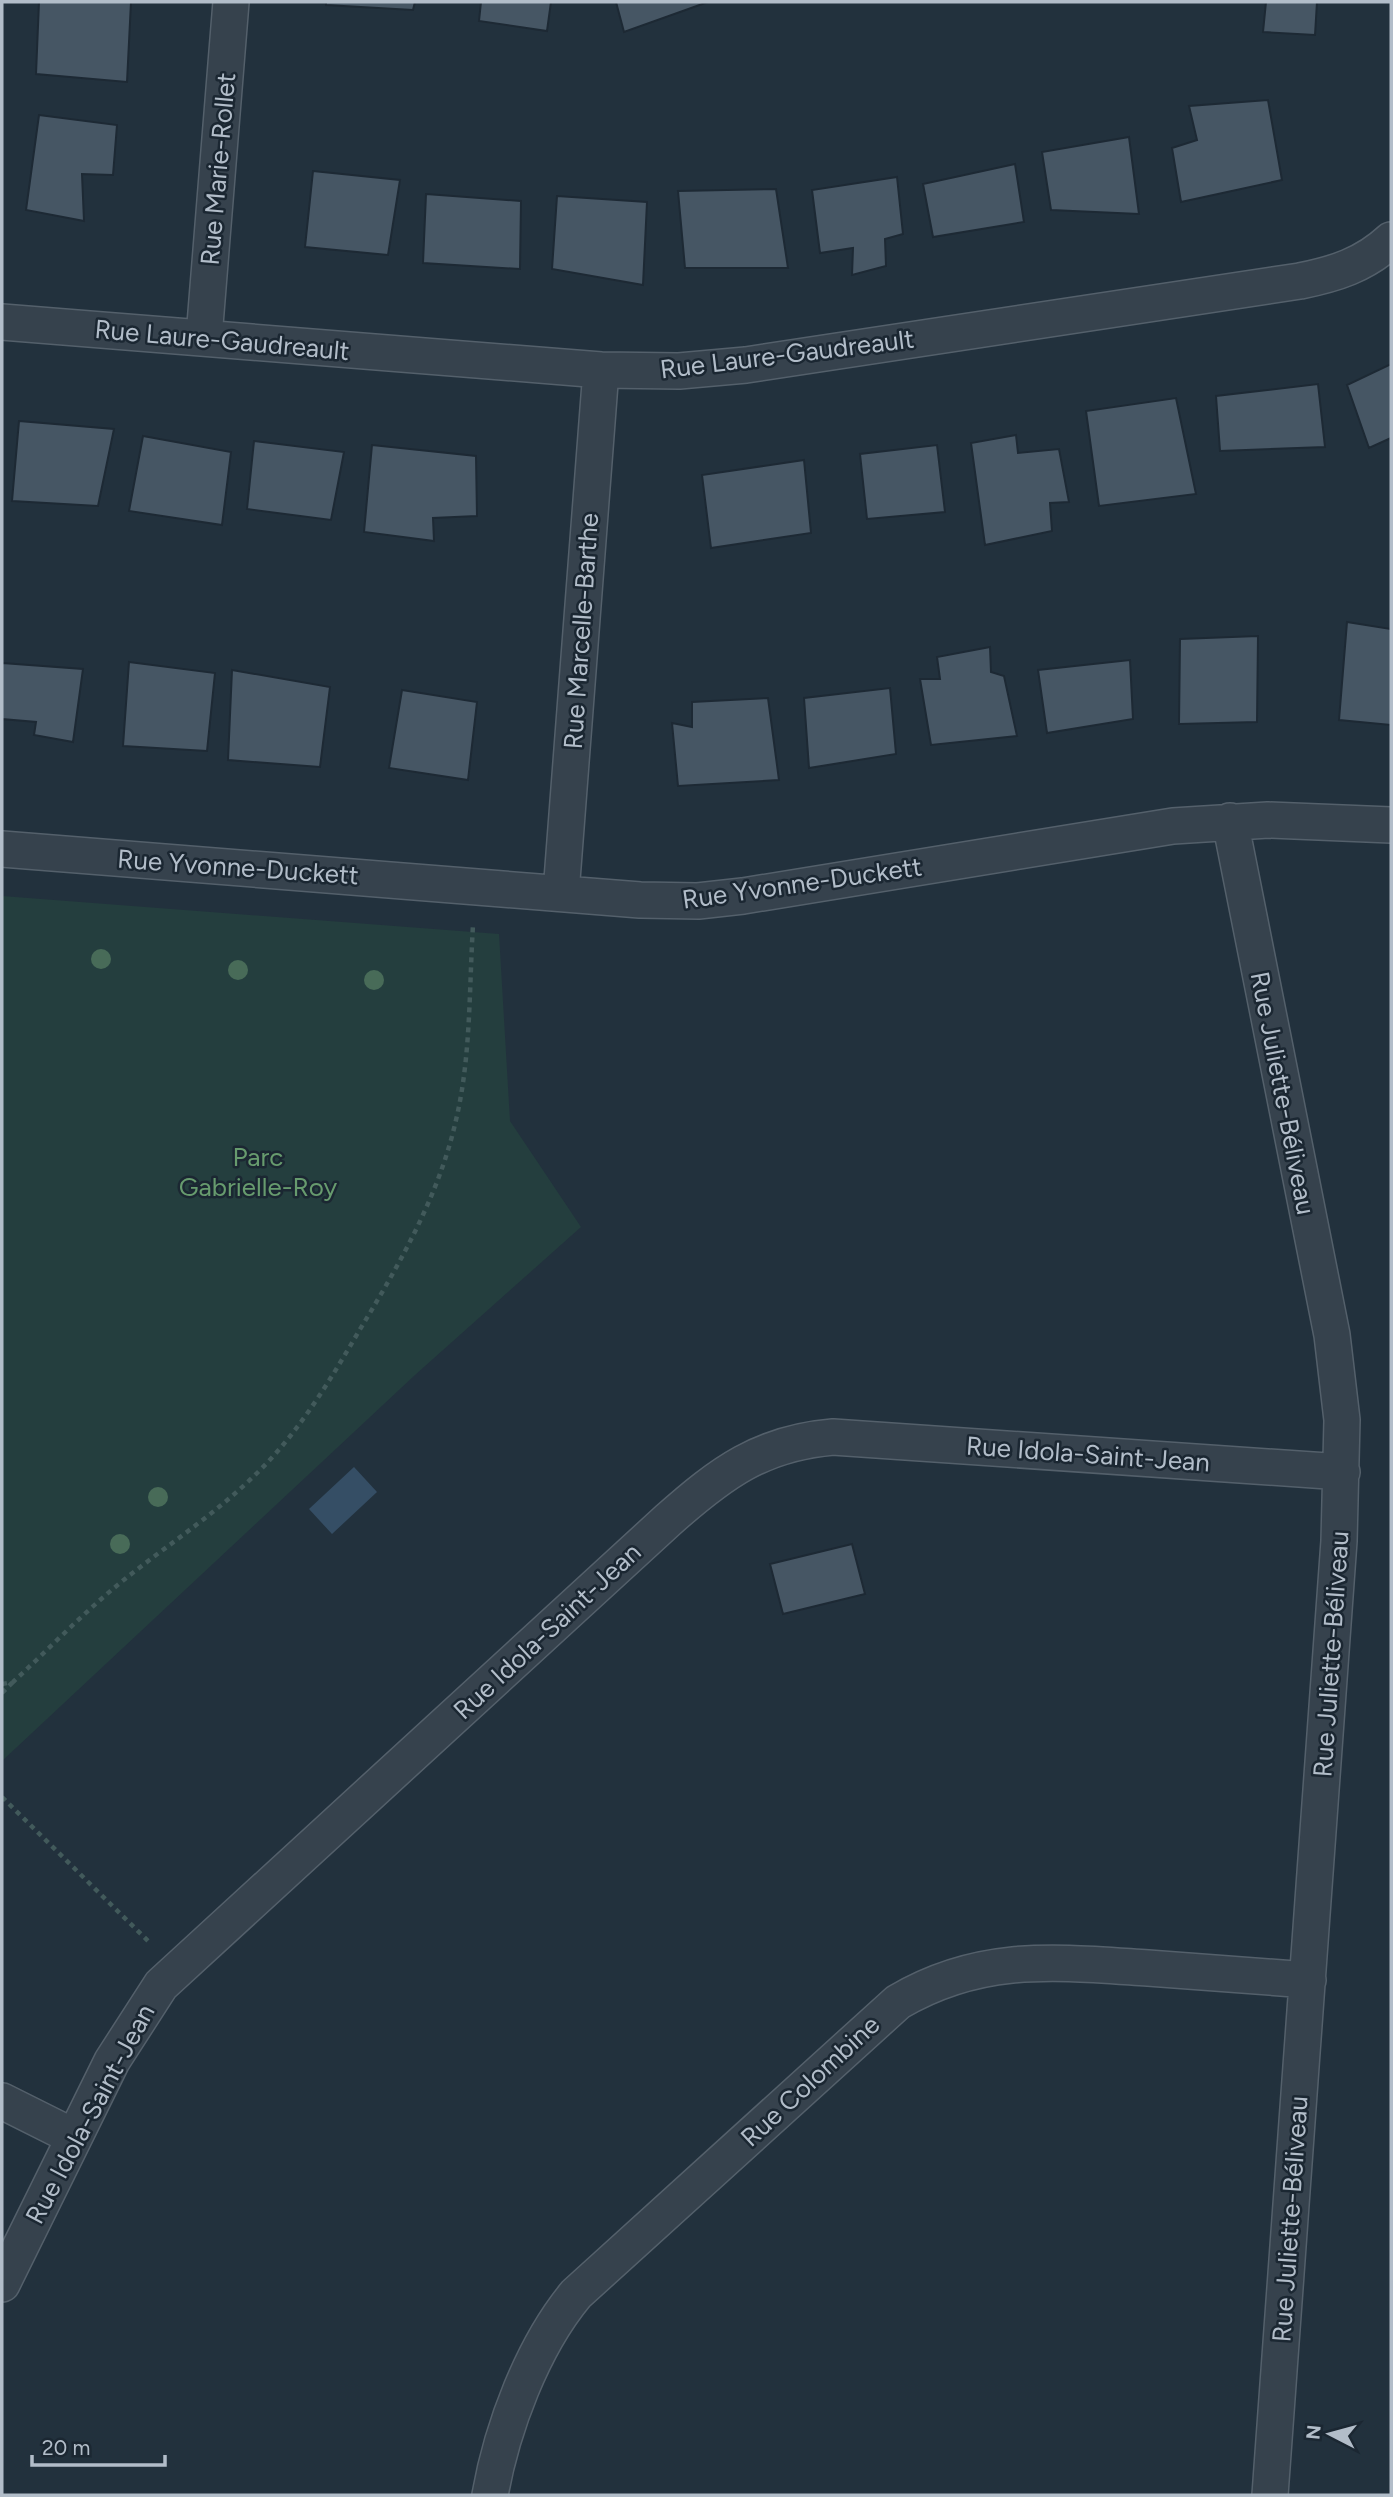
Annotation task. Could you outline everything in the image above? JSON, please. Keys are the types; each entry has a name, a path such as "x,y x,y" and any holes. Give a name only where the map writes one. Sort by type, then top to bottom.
{"street":[{"name":"Rue Marie-Rollet","path":"204,337 231,2"},
{"name":"Rue Laure-Gaudreault","path":"2,323 601,370 679,371 746,365 1260,288 1337,273 1368,259 1391,240"},
{"name":"Rue Marcelle-Barthe","path":"561,892 601,370"},
{"name":"Rue Yvonne-Duckett","path":"2,849 640,900 719,899 1132,832 1230,821 1391,825"},
{"name":"Rue Juliette-Béliveau","path":"1230,821 1336,1362 1342,1420 1342,1472 1332,1658 1270,2495"},
{"name":"Rue Idola-Saint-Jean","path":"2,2284 136,2019 176,1969 704,1488 729,1469 757,1455 799,1440 856,1437 1342,1472"},
{"name":"Rue Colombine","path":"491,2495 498,2457 514,2409 553,2326 576,2294 898,2002 955,1975 1014,1962 1106,1965 1308,1980"},
{"path":"2,2101 75,2137"}],"path":[{"path":"2,1693 128,1576 226,1502 282,1447 329,1382 390,1279 431,1197 456,1122 462,1089 475,885"},
{"path":"2,1684 13,1682"},
{"path":"2,1797 176,1969"}],"green space":[{"name":"Parc Gabrielle-Roy","path":"2,896 499,934 510,1121 581,1227 415,1375 2,1761"}],"water":[{"path":"354,1467 377,1492 332,1534 309,1509"}],"building":[{"path":"39,2 131,2 127,82 36,74"},
{"path":"326,2 415,2 413,10 326,5"},
{"path":"481,2 551,2 547,31 479,21"},
{"path":"616,2 708,2 624,32"},
{"path":"1266,2 1317,2 1315,35 1263,32"},
{"path":"1268,100 1282,180 1181,202 1172,148 1197,140 1189,106"},
{"path":"39,115 117,125 113,175 82,174 84,221 26,210"},
{"path":"1129,137 1139,214 1051,210 1042,152"},
{"path":"1015,164 1024,222 933,237 923,184"},
{"path":"313,171 400,180 388,255 305,247"},
{"path":"897,177 903,234 885,239 886,266 852,275 853,248 820,253 812,190"},
{"path":"776,189 788,268 685,268 678,191"},
{"path":"426,194 521,201 520,269 423,263"},
{"path":"557,196 647,202 643,285 552,269"},
{"path":"1391,364 1391,438 1369,448 1347,385"},
{"path":"1318,384 1325,447 1220,451 1216,396"},
{"path":"1176,398 1196,494 1099,506 1086,411"},
{"path":"19,421 114,429 98,506 12,501"},
{"path":"1016,435 1018,453 1059,449 1069,502 1050,503 1052,531 985,545 971,443"},
{"path":"143,436 231,452 222,525 129,511"},
{"path":"254,441 344,452 331,520 247,509"},
{"path":"372,445 476,456 477,516 433,518 434,541 364,532"},
{"path":"937,445 945,512 867,519 860,454"},
{"path":"804,460 811,533 711,548 702,475"},
{"path":"1347,622 1391,629 1391,725 1339,720"},
{"path":"1258,636 1257,722 1179,724 1180,639"},
{"path":"990,647 991,672 1004,676 1017,736 931,745 920,679 940,679 937,657"},
{"path":"1130,660 1133,719 1047,733 1038,670"},
{"path":"129,662 215,673 207,751 123,746"},
{"path":"2,663 83,669 73,742 34,735 36,722 2,719"},
{"path":"232,670 330,687 320,767 228,760"},
{"path":"890,688 896,754 809,768 804,698"},
{"path":"402,690 477,702 468,780 389,768"},
{"path":"768,698 779,780 678,786 672,723 692,727 692,702"},
{"path":"852,1544 865,1594 783,1614 770,1564"}]}
